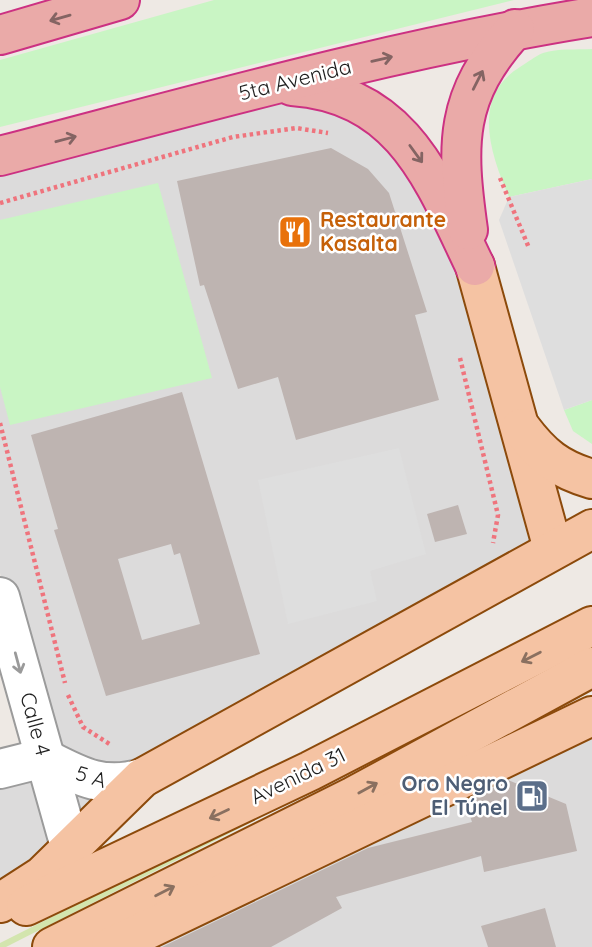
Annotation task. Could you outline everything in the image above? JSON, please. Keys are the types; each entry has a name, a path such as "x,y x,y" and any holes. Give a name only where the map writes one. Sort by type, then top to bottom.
{"highway":[{"path":"0,35 120,0"},
{"name":"5ta Avenida","path":"0,156 273,84 515,29 592,17"},
{"path":"475,266 463,193 460,143 470,95 489,57 515,29"},
{"path":"273,84 324,89 354,101 384,121 419,157 475,266"}],"main road":[{"path":"475,266 553,549"},
{"path":"518,424 541,454 570,473 592,479"},
{"path":"0,903 42,876 142,778 592,529"},
{"name":"Avenida 31","path":"0,918 310,771 592,626"},
{"name":"Avenida 31","path":"52,947 354,796 592,667"},
{"path":"111,947 592,716"}],"street":[{"name":"Calle 4","path":"0,597 71,850"},
{"name":"5 A","path":"44,758 84,779 120,785 142,778"},
{"path":"0,769 44,758"}],"path":[{"path":"0,203 233,137 296,128 335,134"},
{"path":"499,174 529,248"},
{"path":"458,351 498,515 493,545"},
{"path":"0,423 68,697 83,727 111,745 123,744"}],"shaded area":[{"path":"273,84 414,148 553,549 142,778 0,903 0,769 44,758 0,573 0,156"},
{"path":"592,179 592,400 564,410 499,220 509,197"},
{"path":"399,448 426,554 370,571 377,601 288,624 258,480"},
{"path":"592,731 592,947 111,947"}],"green space":[{"path":"214,0 514,0 0,127 0,60"},
{"path":"592,49 592,179 509,197 491,144 490,110 495,94 505,79 540,54 555,50"},
{"path":"158,183 212,378 10,425 0,387 0,220"},
{"path":"592,400 592,444 573,431 564,410"},
{"path":"558,663 558,666 6,947 0,947 0,943"}],"building":[{"name":"Restaurante Kasalta","path":"331,148 368,169 389,193 427,312 415,315 439,400 296,440 278,377 238,389 204,285 200,286 177,181"},
{"path":"182,392 260,654 106,696 54,530 58,529 31,435","holes":["171,544 174,555 180,553 200,624 142,640 118,559"]},
{"path":"458,505 467,534 435,542 427,514"},
{"path":"508,780 566,804 577,851 484,872 481,856 336,897 342,908 271,947 162,947 368,848 472,822 465,801"},
{"path":"545,908 556,947 488,947 481,926"}],"place":[{"name":"Restaurante Kasalta","path":"295,232"},
{"name":"Oro Negro El Túnel","path":"532,796"}]}
